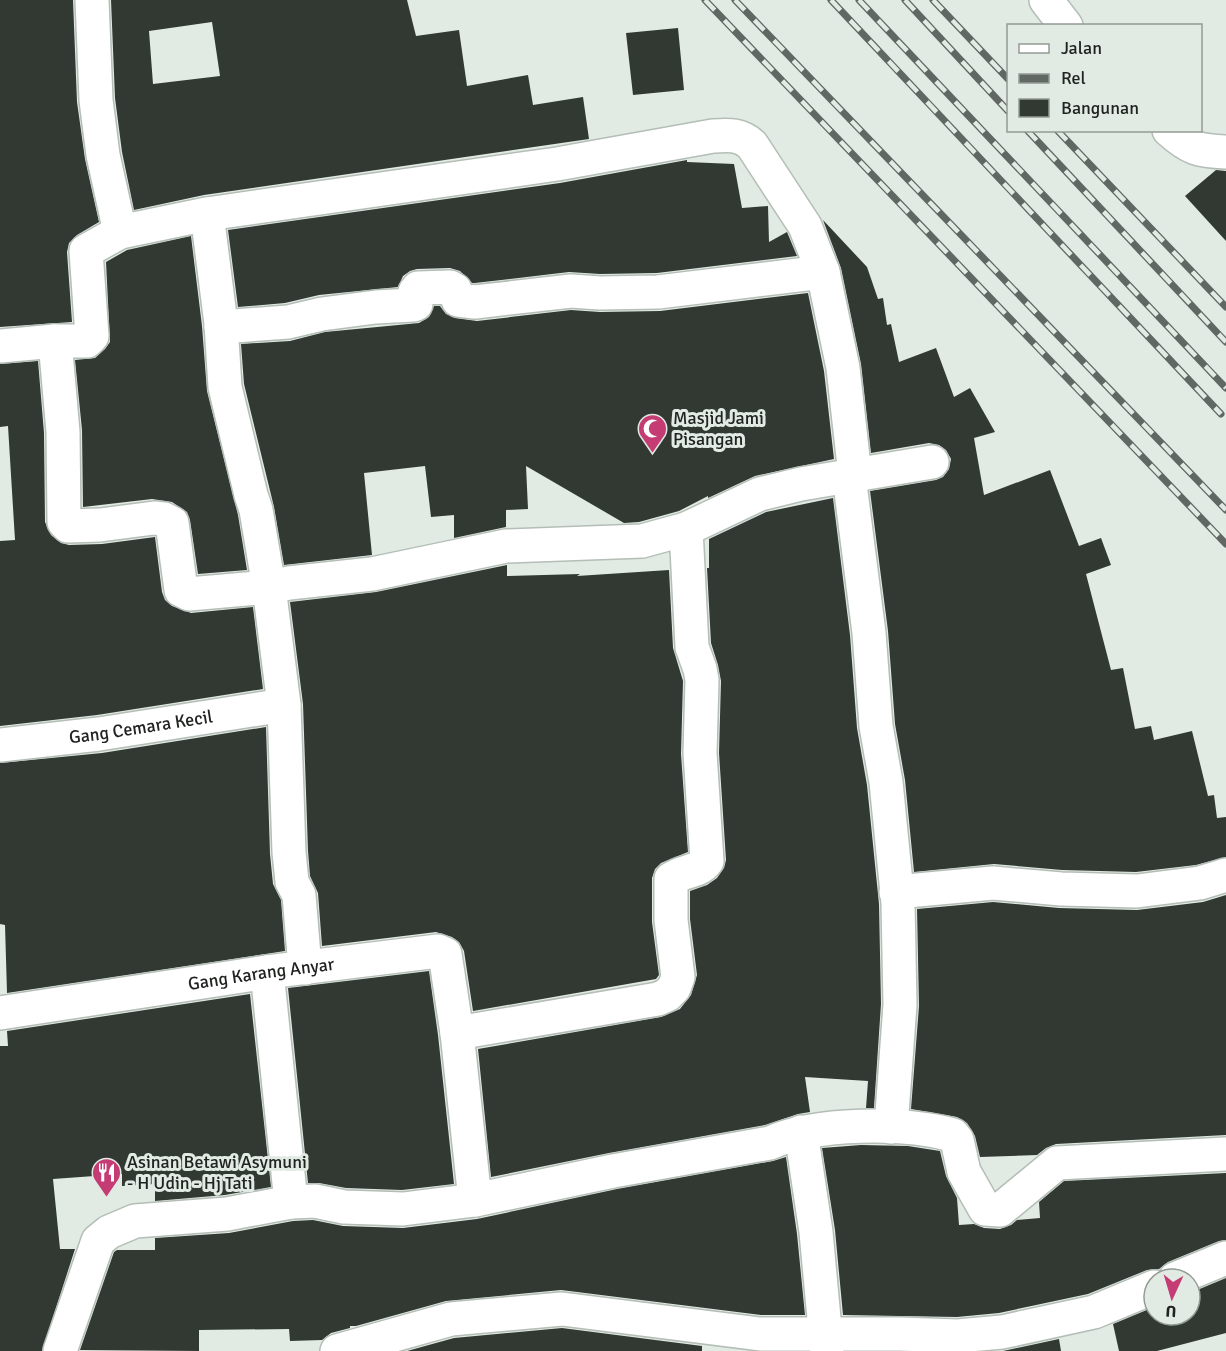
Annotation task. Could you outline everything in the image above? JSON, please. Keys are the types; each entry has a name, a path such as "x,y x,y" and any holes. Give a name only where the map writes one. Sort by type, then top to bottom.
{"street":[{"path":"92,0 96,100 103,155 120,232"},
{"path":"1046,0 1064,24"},
{"path":"1171,132 1179,140 1199,151 1226,152"},
{"path":"0,346 55,341 87,341 92,336 86,251 120,232 207,214 557,164 713,136 731,134 743,137 752,145 805,226 823,272 844,378 876,726 886,782 896,892 900,1005 891,1127"},
{"path":"207,214 221,327 225,387 256,510 269,587 284,705 289,852 292,882 299,895 305,968"},
{"path":"221,327 288,322 322,314 413,305 416,304 415,292 418,288 450,286 455,290 458,300 475,302 572,291 658,292 823,272"},
{"path":"55,341 63,432 64,522 69,526 164,519 172,524 181,590 189,594 372,574 506,546 642,541 686,529 760,494 801,484 932,462"},
{"path":"475,1200 457,1033 658,999 667,995 674,988 678,977 671,920 671,879 702,868 707,861 700,753 702,680 692,647 686,529"},
{"name":"Gang Cemara Kecil","path":"0,745 99,735 284,705"},
{"path":"896,892 993,883 1061,889 1137,891 1200,883 1226,875"},
{"name":"Gang Karang Anyar","path":"0,1013 267,972 438,951 445,954 457,1033"},
{"path":"267,972 291,1202"},
{"path":"62,1346 98,1241 109,1232 135,1221 227,1214 291,1202 315,1201 344,1207 393,1209 475,1200 613,1171 770,1143 789,1134 841,1127 891,1127 953,1135 957,1140 964,1172 986,1209 1000,1210 1057,1163 1226,1154"},
{"path":"801,1132 816,1232 827,1343"},
{"path":"1202,1268 1226,1258"},
{"path":"337,1351 451,1319 562,1309 827,1343 958,1336 1002,1332 1094,1312 1142,1292"}],"building":[{"path":"0,0 73,0 77,102 85,159 99,222 77,235 69,243 67,252 72,322 0,327"},
{"path":"111,0 407,0 416,36 459,30 467,86 528,75 533,105 583,97 589,139 204,195 134,210 122,152 115,98","holes":["212,22 220,76 153,84 149,31"]},
{"path":"678,28 684,90 633,95 626,33"},
{"path":"687,160 687,162 734,164 742,208 768,206 769,242 787,232 797,256 657,273 569,272 475,283 472,283 460,271 450,268 417,269 403,276 398,287 319,295 285,303 238,307 228,230 560,183"},
{"path":"1216,170 1226,171 1226,241 1185,196"},
{"path":"823,220 867,267 878,299 883,298 887,325 891,324 899,362 936,348 954,397 970,388 995,432 974,438 984,495 1050,470 1079,546 1101,538 1111,565 1086,574 1111,670 1123,668 1135,729 1151,726 1154,740 1192,731 1208,796 1214,795 1217,818 1226,817 1226,857 1196,865 1136,872 1062,870 994,864 914,872 905,780 895,724 888,631 870,491 936,480 943,477 949,469 951,459 946,450 939,445 929,443 871,453 861,364 841,268"},
{"path":"191,236 207,391 238,515 247,570 198,574 190,520 187,512 172,502 152,499 83,507 82,430 75,360 95,358 110,342 106,262 127,250"},
{"path":"808,293 824,371 834,459 755,476 679,511 639,522 624,523 526,466 528,509 506,510 506,527 454,538 454,515 431,517 425,466 364,473 372,555 284,565 274,507 244,384 241,344 290,341 325,332 419,323 429,317 434,306 440,306 446,314 455,318 477,321 571,310 660,311"},
{"path":"38,361 44,433 45,522 51,535 61,543 69,545 102,544 155,537 162,592 165,600 172,606 191,613 253,607 263,689 97,715 0,726 0,541 15,540 8,426 0,427 0,364"},
{"path":"833,498 850,635 857,728 867,785 879,904 881,1004 874,1108 866,1108 868,1081 805,1077 810,1112 765,1125 491,1177 478,1049 661,1017 680,1009 691,995 697,975 690,919 690,891 707,885 717,878 726,860 719,753 721,681 711,643 707,568 709,568 709,539 766,512"},
{"path":"507,565 507,576 580,574 577,576 669,570 673,648 683,681 681,754 688,852 661,863 655,869 652,878 652,922 659,975 656,979 473,1011 464,951 459,942 452,937 436,932 322,946 318,893 310,876 303,704 290,602 376,592"},
{"path":"266,727 270,854 273,884 281,900 285,951 7,993 5,925 0,924 0,763 102,753"},
{"path":"1226,895 1226,1135 1056,1144 1037,1155 980,1157 975,1136 967,1123 957,1117 911,1109 919,1006 917,909 993,902 1059,908 1137,910 1203,902"},
{"path":"429,971 454,1184 402,1190 346,1188 308,1183 288,988"},
{"path":"250,994 271,1187 225,1195 155,1201 155,1184 122,1186 122,1174 53,1179 60,1249 75,1249 42,1351 0,1351 0,1046 8,1046 7,1031"},
{"path":"861,1145 908,1146 940,1151 946,1176 957,1198 959,1225 974,1224 984,1228 1000,1229 1017,1220 1040,1218 1039,1202 1064,1181 1226,1173 1226,1240 1168,1262 1162,1267 1142,1267 1142,1272 1088,1294 999,1313 957,1317 843,1315 835,1230 822,1148"},
{"path":"786,1157 805,1315 761,1315 561,1290 446,1301 350,1326 350,1328 331,1333 322,1340 290,1341 289,1329 199,1330 199,1351 80,1350 114,1252 117,1250 155,1250 155,1238 229,1233 293,1221 313,1220 343,1226 403,1228 477,1219 617,1189"},
{"path":"1226,1278 1226,1333 1157,1351 1119,1351 1113,1324 1142,1312 1142,1327 1202,1327 1202,1288"},
{"path":"562,1328 702,1346 702,1351 407,1351 454,1338"},
{"path":"1059,1339 1061,1351 1003,1351"}],"railway":[{"path":"705,0 1226,544"},
{"path":"735,0 1226,510"},
{"path":"831,0 1221,414"},
{"path":"859,0 1226,388"},
{"path":"905,0 1007,110"},
{"path":"933,0 1007,78"},
{"path":"1029,132 1226,342"},
{"path":"1059,132 1226,307"}],"place":[{"name":"Masjid Jami Pisangan","path":"652,454"},
{"name":"Asinan Betawi Asymuni - H Udin - Hj Tati","path":"106,1198"}]}
